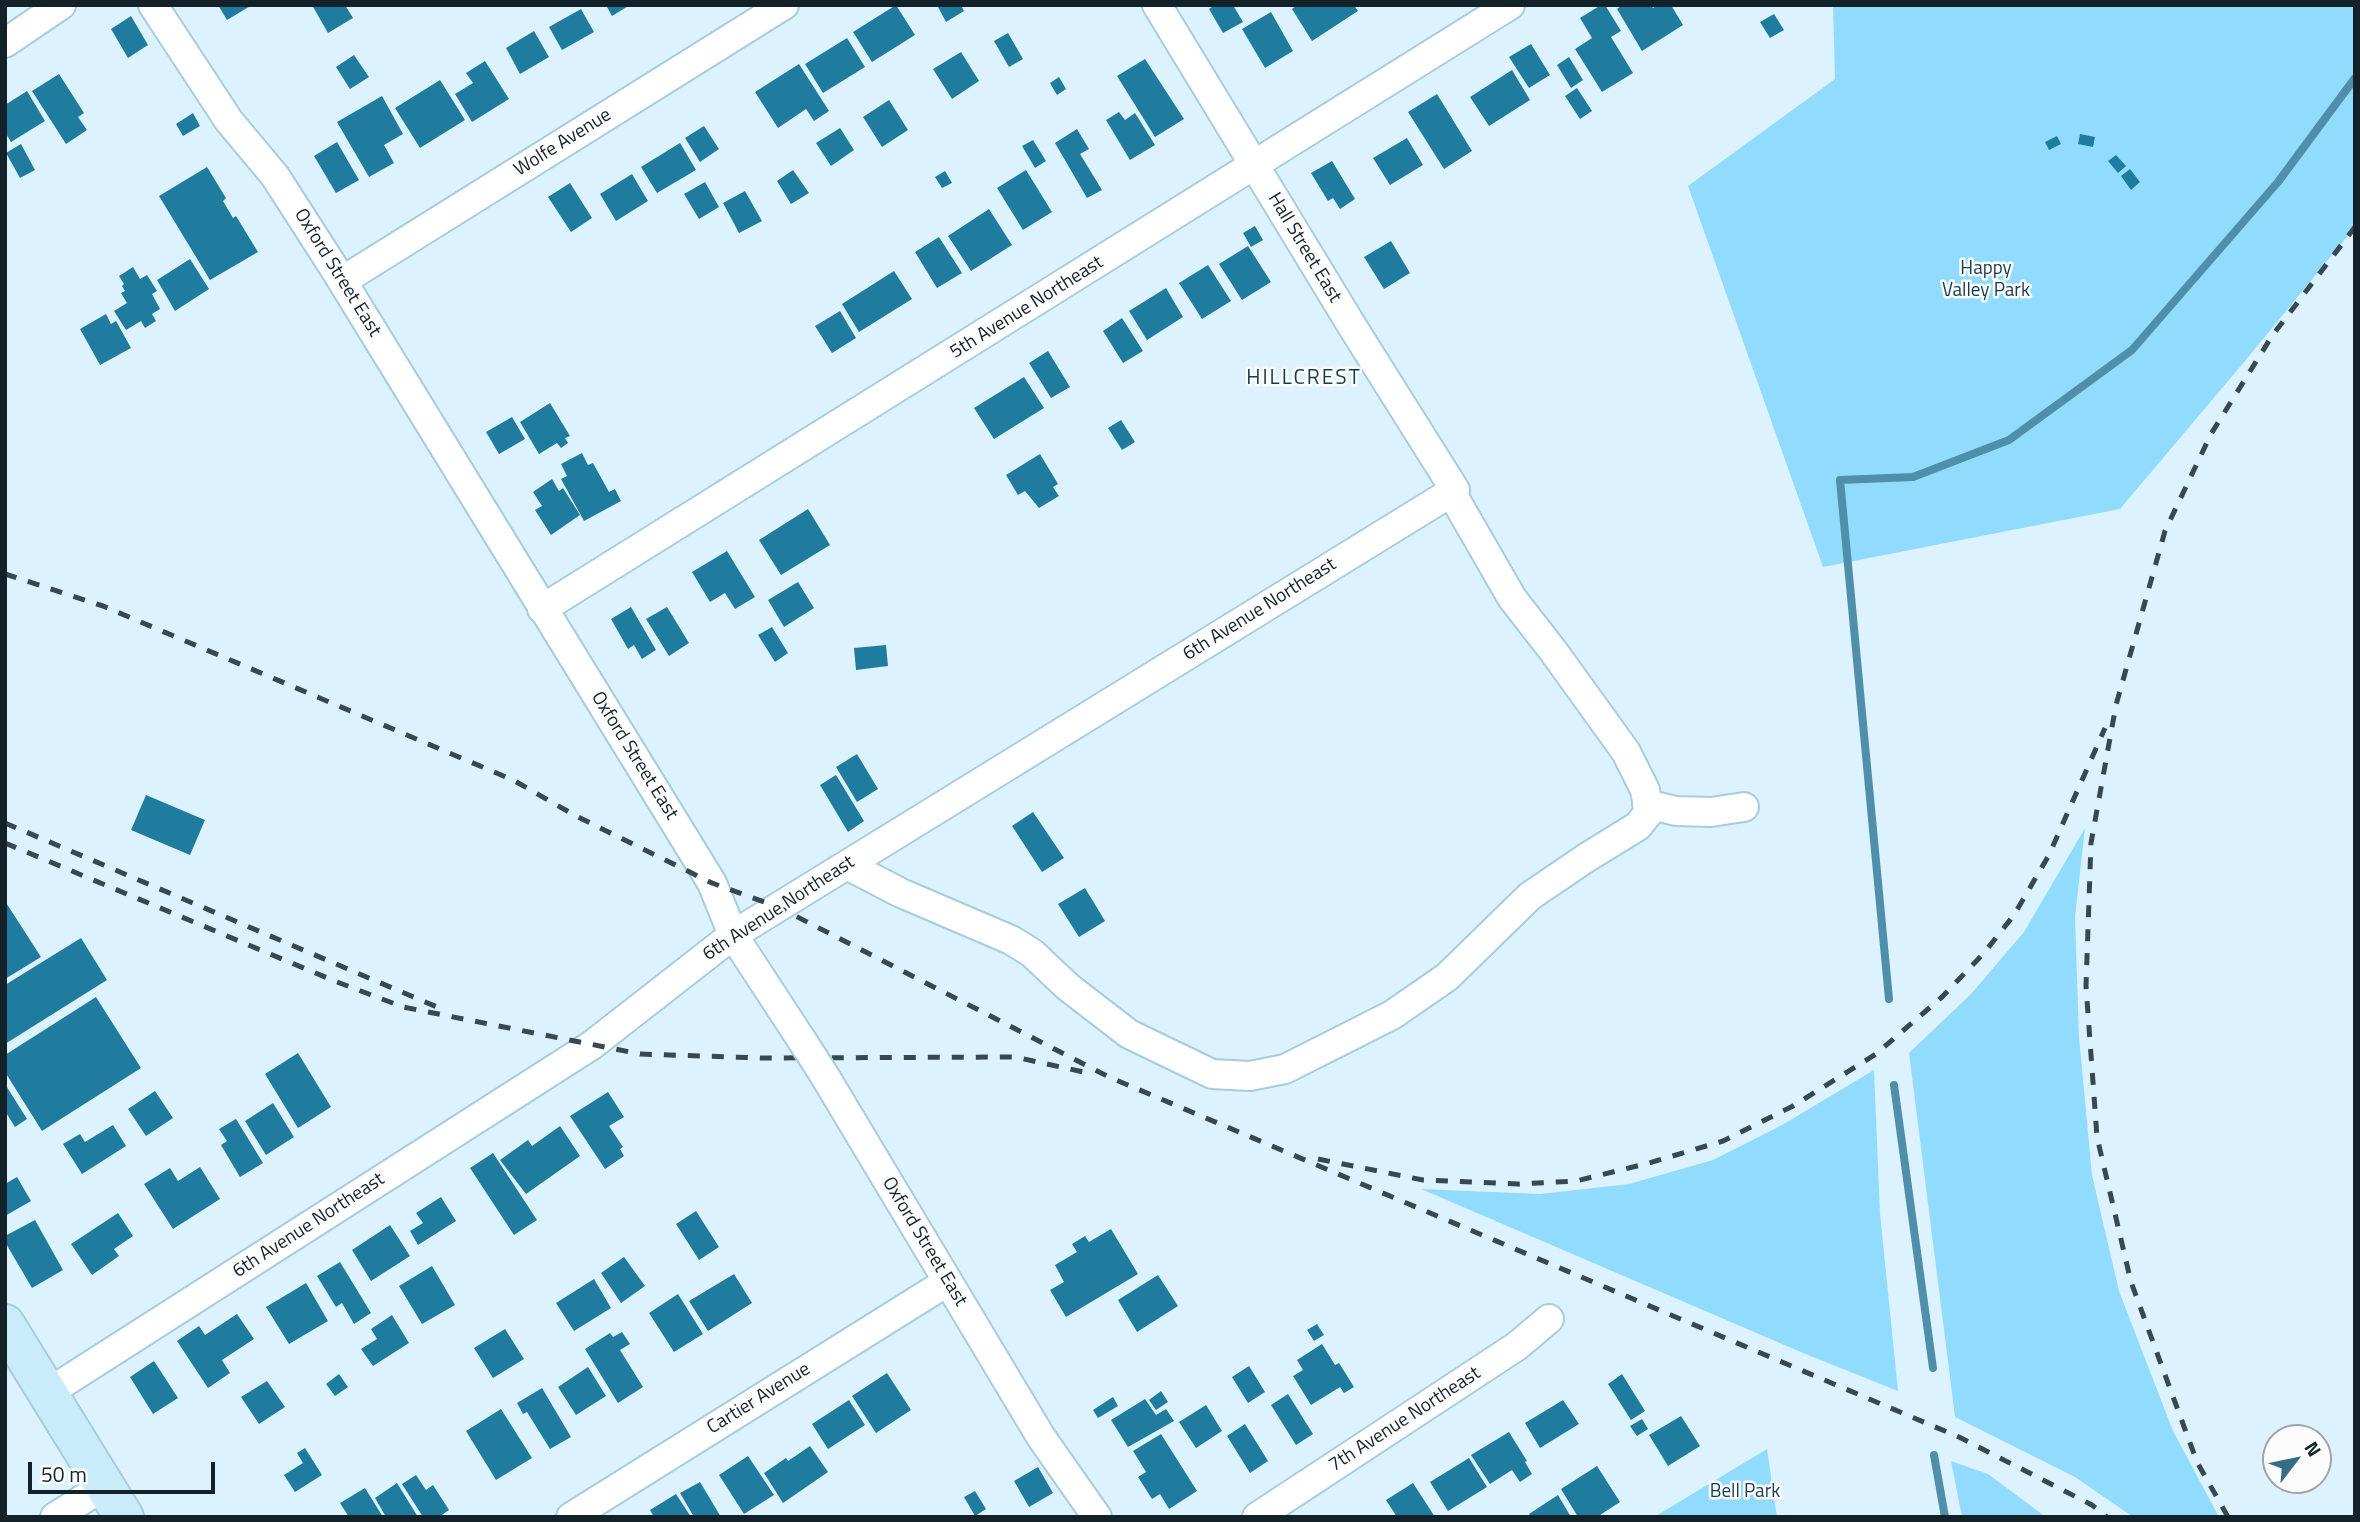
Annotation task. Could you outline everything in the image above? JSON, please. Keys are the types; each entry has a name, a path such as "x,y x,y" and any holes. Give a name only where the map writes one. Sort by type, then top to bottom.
{"street":[{"path":"5,43 61,5"},
{"name":"Oxford Street East","path":"153,5 229,121 275,176 342,281 712,883 733,935 823,1073 1041,1437 1097,1517"},
{"name":"Wolfe Avenue","path":"342,281 784,5"},
{"name":"Hall Street East","path":"1157,5 1453,491 1512,598 1626,752 1645,790 1647,804"},
{"name":"5th Avenue Northeast","path":"542,609 1510,5"},
{"name":"6th Avenue Northeast","path":"46,1394 592,1045 733,935 1453,491"},
{"path":"847,865 901,893 1011,940 1032,953 1098,1012 1140,1040 1212,1074 1250,1076 1285,1069 1420,997 1447,977 1530,896 1638,826 1649,812 1647,804 1676,811 1712,812 1744,807"},
{"name":"Cartier Avenue","path":"571,1517 947,1282"},
{"name":"7th Avenue Northeast","path":"1257,1517 1517,1346 1549,1319"},
{"path":"5,1324 114,1501 55,1517"}],"green space":[{"name":"Happy Valley Park","path":"1833,5 2355,5 2355,227 2120,509 1823,567 1688,186 1835,79"},
{"path":"2085,828 2075,917 2079,1037 2092,1175 2119,1291 2173,1431 2219,1517 2133,1517 2075,1477 1955,1417 1909,1053 1971,994 2024,932"},
{"path":"1874,1070 1880,1213 1898,1391 1421,1189 1540,1194 1629,1184 1713,1160 1782,1125"},
{"name":"Bell Park","path":"1767,1449 1777,1517 1654,1517"},
{"path":"1951,1461 1988,1474 2046,1517 1962,1517"}],"building":[{"path":"218,5 252,5 227,20"},
{"path":"312,5 345,5 353,18 328,33"},
{"path":"606,5 630,5 612,16"},
{"path":"896,5 915,35 872,62 853,32"},
{"path":"937,5 961,5 964,11 946,22"},
{"path":"1215,5 1233,5 1243,22 1223,33 1209,9"},
{"path":"1297,5 1354,5 1358,11 1312,41 1292,9"},
{"path":"1605,5 1621,31 1611,37 1633,73 1602,92 1575,49 1592,38 1580,18"},
{"path":"1622,5 1651,5 1653,8 1657,5 1671,5 1683,25 1642,51 1617,9"},
{"path":"581,9 594,32 562,50 549,27"},
{"path":"1271,12 1293,51 1265,68 1242,29"},
{"path":"1774,14 1784,30 1770,38 1760,22"},
{"path":"131,16 148,45 128,58 111,29"},
{"path":"534,31 549,57 520,74 506,48"},
{"path":"1008,33 1023,59 1009,67 994,41"},
{"path":"847,38 865,67 823,93 805,64"},
{"path":"1531,44 1550,75 1529,88 1509,57"},
{"path":"961,52 979,81 952,99 933,69"},
{"path":"354,55 369,77 350,89 336,67"},
{"path":"1569,57 1583,80 1571,88 1557,65"},
{"path":"1145,59 1184,119 1155,137 1117,76"},
{"path":"485,61 509,99 472,122 455,94 473,83 466,73"},
{"path":"799,64 829,111 814,121 806,109 778,128 755,92"},
{"path":"1512,70 1530,100 1489,126 1470,97"},
{"path":"59,74 84,113 78,117 87,130 66,144 32,91"},
{"path":"1059,77 1066,89 1057,95 1050,83"},
{"path":"440,80 465,120 420,148 395,108"},
{"path":"1577,88 1592,111 1580,119 1565,96"},
{"path":"27,91 45,121 11,142 5,132 5,105"},
{"path":"1437,94 1472,151 1444,169 1408,112"},
{"path":"382,96 403,134 384,145 394,163 369,177 337,122"},
{"path":"889,100 908,130 882,147 863,117"},
{"path":"1119,112 1125,120 1135,113 1155,145 1130,160 1106,120"},
{"path":"193,113 200,126 183,136 176,124"},
{"path":"704,126 719,149 700,162 685,138"},
{"path":"840,128 854,150 831,166 816,143"},
{"path":"1077,129 1089,149 1080,154 1102,190 1087,198 1055,143"},
{"path":"2080,134 2095,137 2093,147 2078,144"},
{"path":"2057,136 2061,144 2049,150 2045,142"},
{"path":"1407,138 1423,165 1390,185 1373,158"},
{"path":"1033,140 1046,161 1035,168 1022,146"},
{"path":"337,142 359,180 336,193 314,156"},
{"path":"680,143 696,170 657,193 641,167"},
{"path":"21,144 35,170 20,178 6,153"},
{"path":"2116,155 2126,166 2118,173 2108,161"},
{"path":"1332,161 1355,199 1340,209 1333,198 1328,201 1311,173"},
{"path":"207,167 226,198 223,201 233,218 236,216 258,252 210,280 159,196"},
{"path":"2130,169 2140,182 2131,190 2121,176"},
{"path":"793,170 809,193 791,204 777,181"},
{"path":"1026,170 1052,212 1023,230 997,188"},
{"path":"945,171 952,183 942,188 935,177"},
{"path":"632,174 648,201 616,221 600,194"},
{"path":"705,182 719,207 699,219 684,194"},
{"path":"570,183 592,218 571,232 548,197"},
{"path":"745,191 762,221 739,233 723,203"},
{"path":"989,209 1012,245 971,271 948,236"},
{"path":"1255,226 1263,240 1251,247 1243,233"},
{"path":"939,237 962,273 937,288 915,252"},
{"path":"1391,241 1410,273 1384,289 1364,257"},
{"path":"1248,246 1271,282 1242,300 1219,264"},
{"path":"190,259 209,289 175,311 157,280"},
{"path":"1208,265 1231,301 1202,319 1179,283"},
{"path":"133,267 140,279 147,275 157,291 152,294 160,309 152,314 156,321 145,328 141,321 126,330 114,311 127,303 121,293 125,291 119,276"},
{"path":"894,271 912,299 859,332 842,304"},
{"path":"1166,288 1183,317 1147,340 1129,311"},
{"path":"840,311 856,338 832,353 815,326"},
{"path":"106,314 111,324 116,321 131,348 100,365 80,329"},
{"path":"1122,318 1143,351 1123,363 1103,331"},
{"path":"1048,351 1070,387 1051,398 1029,363"},
{"path":"1024,377 1044,408 994,439 974,408"},
{"path":"550,403 570,436 565,438 568,443 561,448 557,443 539,454 520,422"},
{"path":"512,417 525,439 499,454 486,432"},
{"path":"1121,420 1135,442 1122,450 1108,428"},
{"path":"582,453 588,465 593,463 609,492 615,489 621,501 584,521 561,479 567,476 561,464"},
{"path":"1040,454 1058,484 1053,487 1059,496 1039,508 1025,491 1018,495 1006,475"},
{"path":"552,479 559,491 563,488 580,515 551,535 535,510 542,506 533,492"},
{"path":"808,509 830,545 781,575 759,540"},
{"path":"727,551 755,597 735,609 725,593 710,602 692,572"},
{"path":"798,582 814,608 784,627 768,600"},
{"path":"631,607 656,650 642,659 634,645 628,649 611,619"},
{"path":"667,607 689,643 669,656 646,619"},
{"path":"772,627 788,653 775,662 758,635"},
{"path":"886,645 888,666 856,670 854,648"},
{"path":"857,754 878,789 857,802 836,767"},
{"path":"836,775 864,821 848,832 820,785"},
{"path":"146,795 205,820 190,855 131,830"},
{"path":"1033,812 1064,858 1042,872 1012,826"},
{"path":"1085,888 1105,921 1079,937 1058,904"},
{"path":"5,901 41,957 5,979"},
{"path":"81,938 107,980 5,1044 5,985"},
{"path":"96,997 141,1068 42,1131 5,1072 5,1055"},
{"path":"298,1053 331,1107 298,1128 265,1074"},
{"path":"5,1084 27,1119 15,1127 5,1111"},
{"path":"155,1091 173,1118 146,1136 128,1109"},
{"path":"608,1092 624,1117 609,1126 623,1147 620,1149 624,1156 605,1169 570,1116"},
{"path":"273,1103 294,1137 266,1155 245,1121"},
{"path":"236,1119 263,1163 240,1177 221,1145 227,1141 219,1129"},
{"path":"113,1125 126,1146 82,1174 63,1144 80,1134 85,1142"},
{"path":"560,1126 580,1156 526,1194 500,1160 528,1140 532,1146"},
{"path":"493,1153 537,1220 514,1235 470,1168"},
{"path":"200,1167 220,1199 173,1229 144,1184 170,1168 178,1181"},
{"path":"17,1177 31,1201 5,1216 5,1184"},
{"path":"441,1197 456,1221 418,1245 410,1231 423,1223 416,1213"},
{"path":"696,1211 719,1247 699,1260 676,1224"},
{"path":"118,1213 133,1236 114,1249 119,1256 92,1275 71,1244"},
{"path":"35,1220 63,1270 32,1288 5,1242 5,1236"},
{"path":"390,1225 410,1256 371,1281 352,1250"},
{"path":"1111,1229 1138,1274 1066,1317 1050,1290 1064,1282 1055,1265 1077,1252 1072,1244 1085,1236 1089,1242"},
{"path":"624,1257 645,1286 621,1303 601,1273"},
{"path":"340,1262 371,1313 354,1324 342,1303 336,1307 317,1276"},
{"path":"432,1266 455,1305 422,1324 399,1286"},
{"path":"734,1274 752,1303 708,1331 689,1301"},
{"path":"1158,1275 1178,1306 1137,1332 1118,1300"},
{"path":"594,1279 611,1308 574,1331 556,1303"},
{"path":"306,1283 328,1321 289,1344 266,1307"},
{"path":"678,1294 703,1334 674,1352 649,1313"},
{"path":"237,1314 254,1339 222,1360 230,1373 208,1388 177,1341 199,1326 205,1335"},
{"path":"392,1315 409,1343 373,1366 361,1349 377,1339 371,1329"},
{"path":"1317,1324 1324,1335 1314,1341 1307,1330"},
{"path":"505,1329 524,1359 493,1378 474,1348"},
{"path":"622,1332 630,1344 620,1350 643,1387 618,1403 585,1349 610,1333 613,1337"},
{"path":"1322,1344 1335,1365 1339,1363 1354,1387 1344,1393 1340,1387 1311,1405 1293,1376 1303,1370 1297,1360"},
{"path":"154,1361 178,1398 153,1414 130,1377"},
{"path":"1249,1366 1265,1392 1248,1403 1232,1377"},
{"path":"588,1367 606,1396 576,1415 558,1387"},
{"path":"887,1373 911,1410 876,1433 852,1396"},
{"path":"339,1374 348,1387 335,1396 326,1384"},
{"path":"1622,1374 1645,1411 1631,1420 1608,1384"},
{"path":"267,1381 285,1407 259,1424 241,1397"},
{"path":"542,1388 571,1437 550,1449 527,1412 523,1414 517,1403"},
{"path":"1161,1391 1168,1402 1156,1410 1149,1400"},
{"path":"1288,1394 1313,1434 1296,1445 1271,1405"},
{"path":"1113,1397 1118,1406 1098,1418 1093,1410"},
{"path":"1145,1399 1156,1415 1166,1409 1174,1421 1128,1447 1111,1420"},
{"path":"849,1400 865,1425 828,1449 812,1424"},
{"path":"1563,1400 1579,1424 1540,1448 1525,1423"},
{"path":"1206,1405 1222,1431 1196,1448 1179,1422"},
{"path":"501,1409 532,1458 496,1480 466,1431"},
{"path":"1681,1416 1700,1446 1668,1466 1649,1435"},
{"path":"1642,1419 1648,1429 1637,1436 1630,1426"},
{"path":"1245,1424 1268,1461 1250,1473 1227,1436"},
{"path":"1509,1432 1532,1474 1520,1482 1512,1470 1490,1484 1471,1455"},
{"path":"1161,1434 1197,1491 1169,1509 1160,1494 1152,1499 1138,1477 1146,1472 1133,1451"},
{"path":"810,1446 828,1472 783,1503 764,1473"},
{"path":"305,1448 322,1475 295,1492 284,1475 303,1463 297,1453"},
{"path":"748,1456 774,1495 744,1514 719,1475"},
{"path":"1469,1458 1487,1487 1448,1511 1430,1482"},
{"path":"1597,1466 1620,1502 1597,1517 1578,1517 1561,1489"},
{"path":"1038,1467 1053,1493 1029,1507 1014,1481"},
{"path":"416,1475 426,1490 433,1485 449,1510 439,1517 423,1517 402,1484"},
{"path":"700,1482 721,1517 694,1517 680,1493"},
{"path":"397,1483 418,1517 386,1517 375,1498"},
{"path":"1413,1483 1435,1517 1397,1517 1386,1500"},
{"path":"365,1488 383,1517 349,1517 340,1503"},
{"path":"975,1491 986,1509 975,1516 964,1497"},
{"path":"676,1494 691,1517 654,1517 650,1510"},
{"path":"1558,1495 1571,1517 1531,1517 1529,1514"}],"waterway":[{"path":"1889,999 1840,480 1913,477 2009,440 2132,350 2278,182 2355,78"},
{"path":"1894,1085 1933,1368"},
{"path":"1934,1455 1945,1517"}],"railway":[{"path":"2228,1517 2197,1462 2131,1282 2097,1137 2086,986 2091,843 2116,705 2165,531 2211,434 2272,336 2355,227"},
{"path":"5,574 103,606 513,780 576,816 712,883 778,907 1109,1077 1959,1437 2092,1505 2107,1517"},
{"path":"1318,1159 1423,1180 1518,1184 1576,1181 1723,1141 1793,1106 1876,1054 1942,997 1984,953 2014,915 2049,855 2105,728"},
{"path":"5,823 437,1007"},
{"path":"5,843 403,1007 640,1054 762,1058 1015,1057 1088,1073"}],"district":[{"name":"HILLCREST","path":"1304,379"}]}
